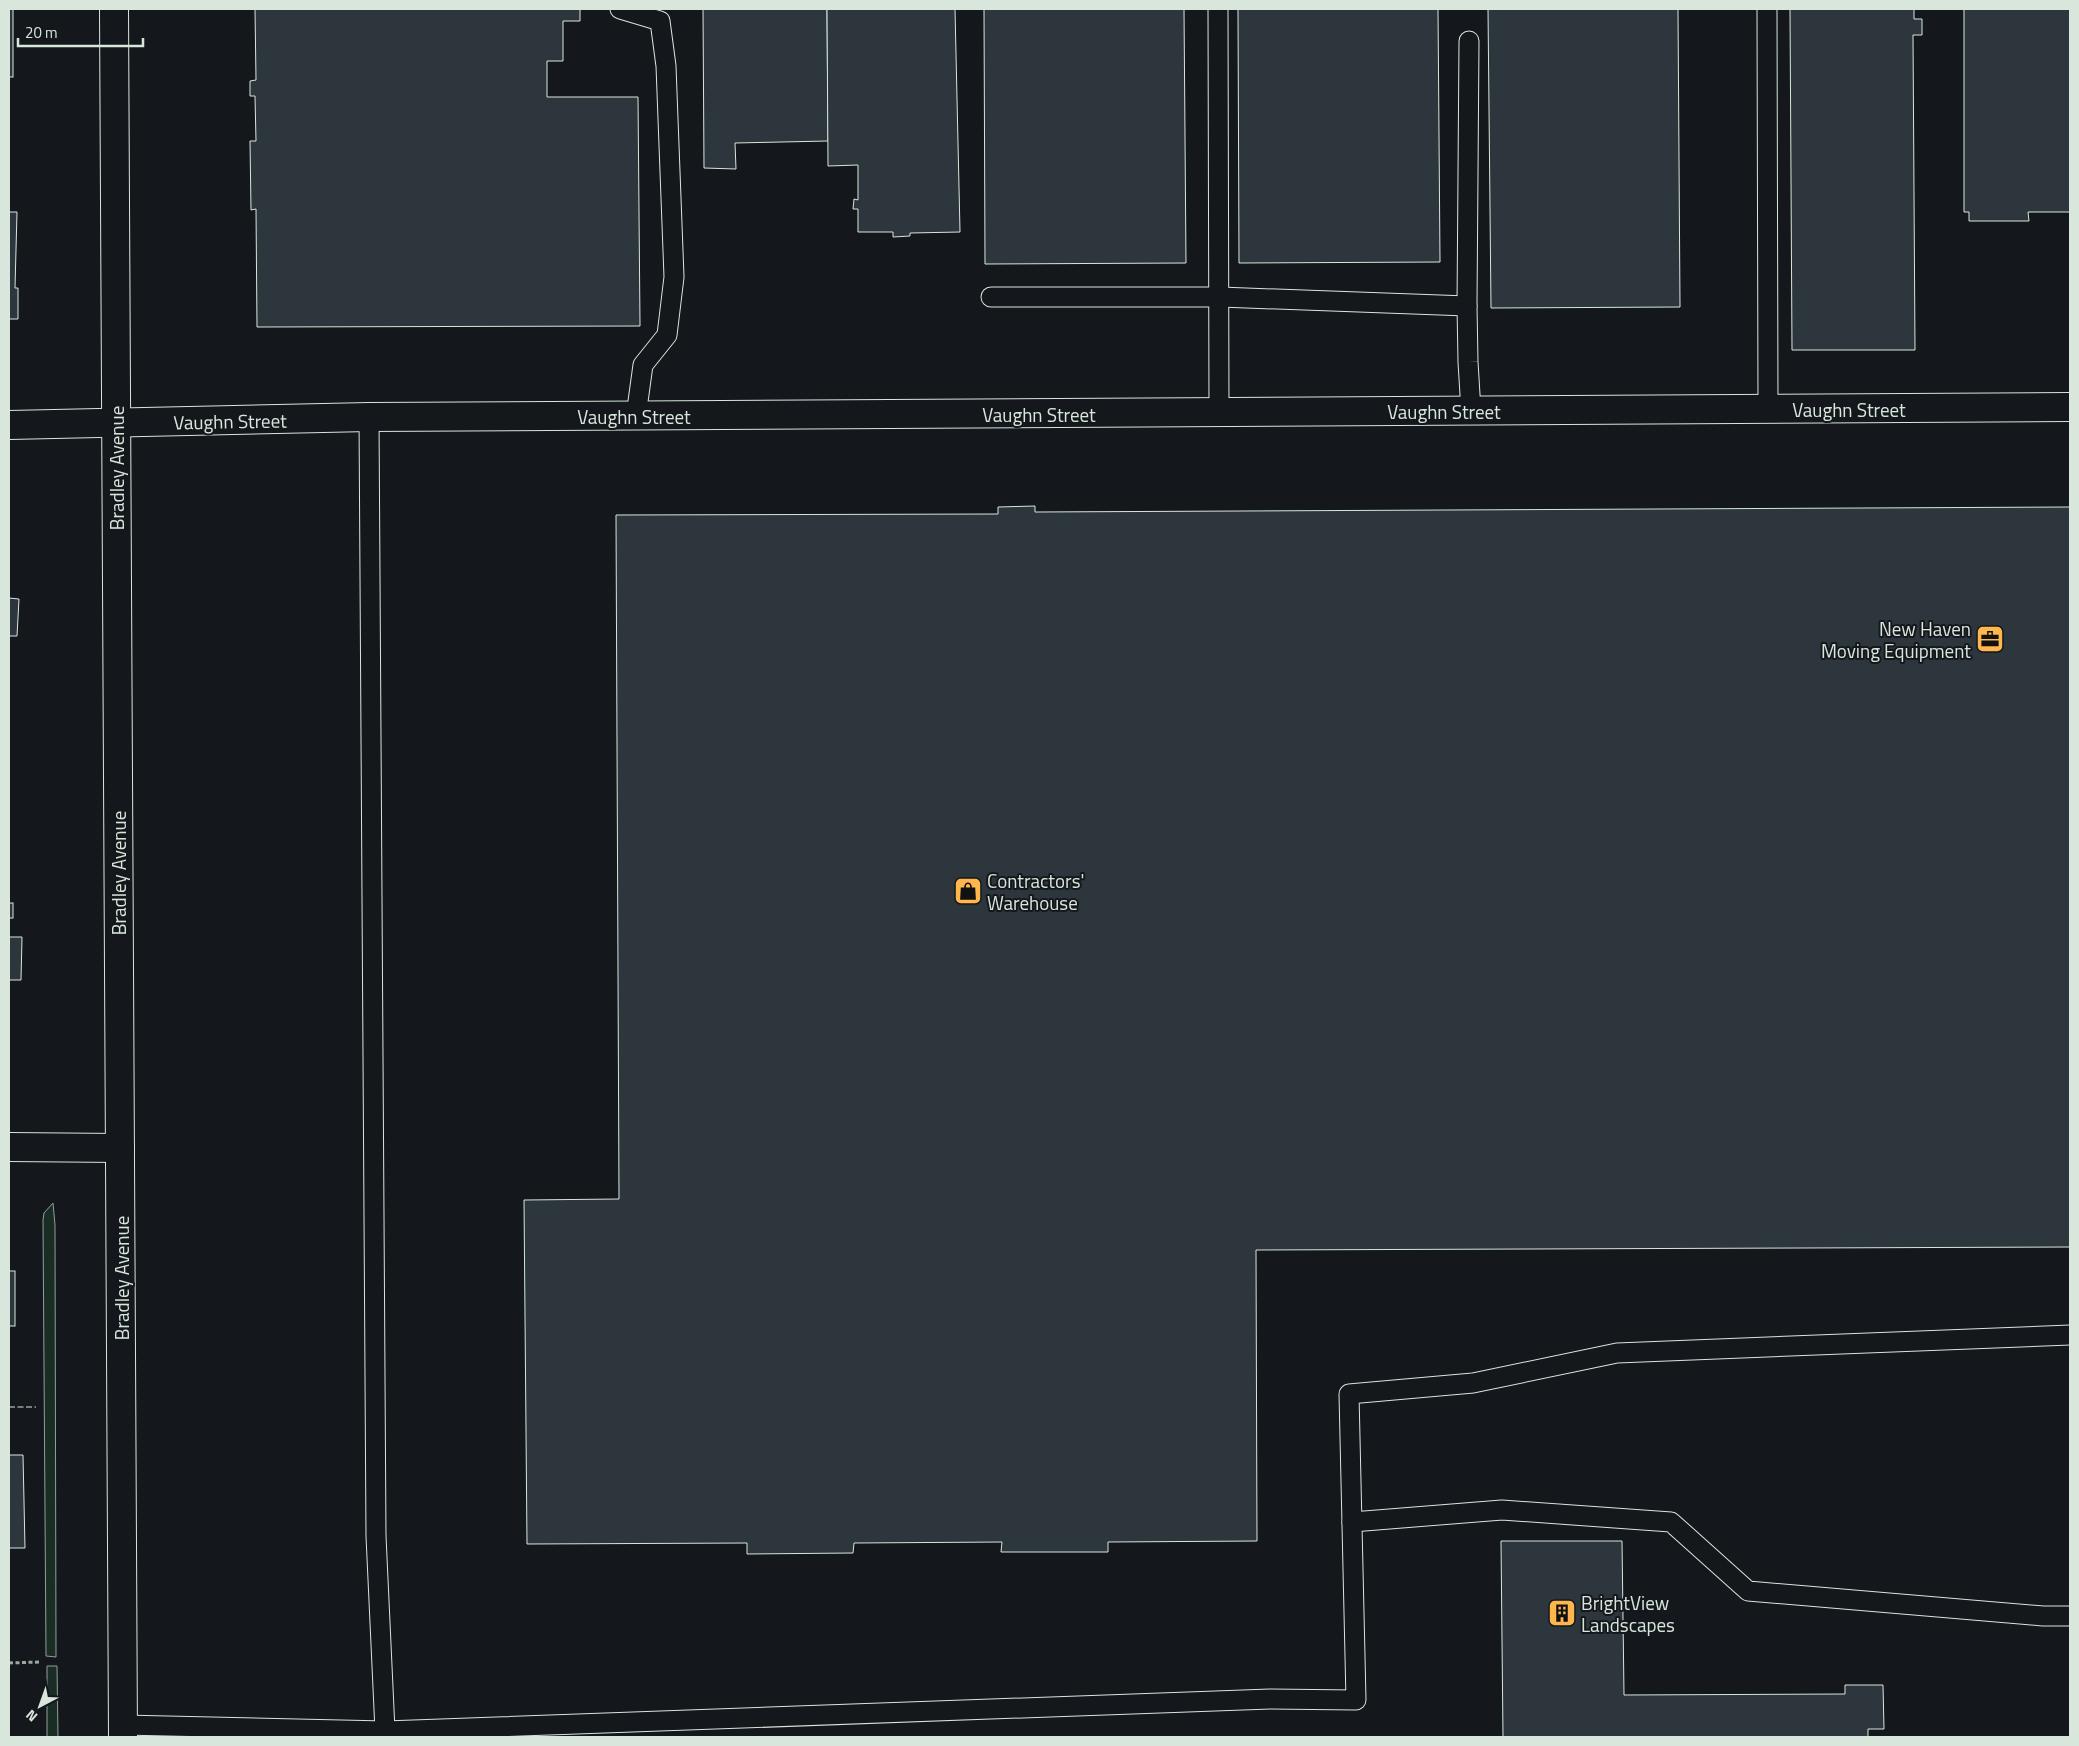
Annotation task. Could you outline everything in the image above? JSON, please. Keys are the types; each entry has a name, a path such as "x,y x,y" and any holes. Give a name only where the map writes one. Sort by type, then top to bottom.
{"street":[{"name":"Bradley Avenue","path":"114,9 123,1731"},
{"name":"Vaughn Street","path":"9,425 369,417 2070,407"},
{"path":"9,1147 120,1148"}],"lane":[{"path":"620,9 660,21 666,66 674,276 667,335 643,366 636,416"},
{"path":"1218,9 1219,412"},
{"path":"1767,9 1768,409"},
{"path":"1469,41 1467,306 1471,411"},
{"path":"991,297 1220,297 1467,306"},
{"path":"369,417 376,1536 385,1730"},
{"path":"123,1731 385,1730 1270,1699 1356,1700 1349,1394 1473,1383 1617,1353 2070,1335"},
{"path":"1352,1522 1502,1510 1671,1522 1748,1591 2043,1616 2070,1616"}],"path":[{"path":"9,1663 40,1662"}],"green space":[{"path":"53,1203 55,1225 56,1657 46,1656 43,1220 44,1213"},
{"path":"47,1666 57,1666 58,1737 47,1737"}],"building":[{"path":"9,9 13,9 13,77 9,77"},
{"path":"255,9 580,9 580,21 563,21 563,61 547,61 547,97 638,97 640,326 257,327 256,209 251,210 250,141 256,141 255,96 250,96 250,81 256,80"},
{"path":"703,9 827,9 828,141 735,143 736,169 704,168"},
{"path":"827,9 955,9 960,232 910,233 910,236 893,237 893,232 858,232 858,209 853,209 854,199 858,200 858,165 828,166"},
{"path":"984,9 1184,9 1186,263 985,264"},
{"path":"1238,9 1438,9 1440,262 1239,263"},
{"path":"1488,9 1678,9 1680,307 1491,308"},
{"path":"1790,9 1914,9 1914,19 1922,19 1922,35 1913,35 1915,350 1792,350"},
{"path":"1964,9 2070,9 2070,212 2028,212 2029,221 1969,221 1969,212 1964,212"},
{"path":"9,212 17,212 15,288 18,288 18,319 9,319"},
{"path":"1035,506 1035,512 2070,507 2070,1247 1256,1250 1257,1541 1108,1542 1108,1552 1001,1552 1002,1542 854,1543 853,1553 747,1554 747,1543 527,1544 524,1200 619,1199 616,515 998,514 998,507"},
{"path":"9,598 19,599 17,636 9,636"},
{"path":"9,903 13,903 13,918 9,918"},
{"path":"9,937 22,937 21,980 9,980"},
{"path":"9,1271 15,1271 15,1326 9,1326"},
{"path":"9,1455 23,1455 25,1548 9,1548"},
{"name":"BrightView Landscapes","path":"1501,1541 1622,1541 1624,1695 1845,1694 1845,1685 1883,1685 1884,1729 1868,1729 1868,1737 1503,1737"}],"fence":[{"path":"9,1407 36,1407"}],"place":[{"name":"New Haven Moving Equipment","path":"1990,639"},
{"name":"Contractors' Warehouse","path":"968,891"},
{"name":"BrightView Landscapes","path":"1562,1613"}]}
